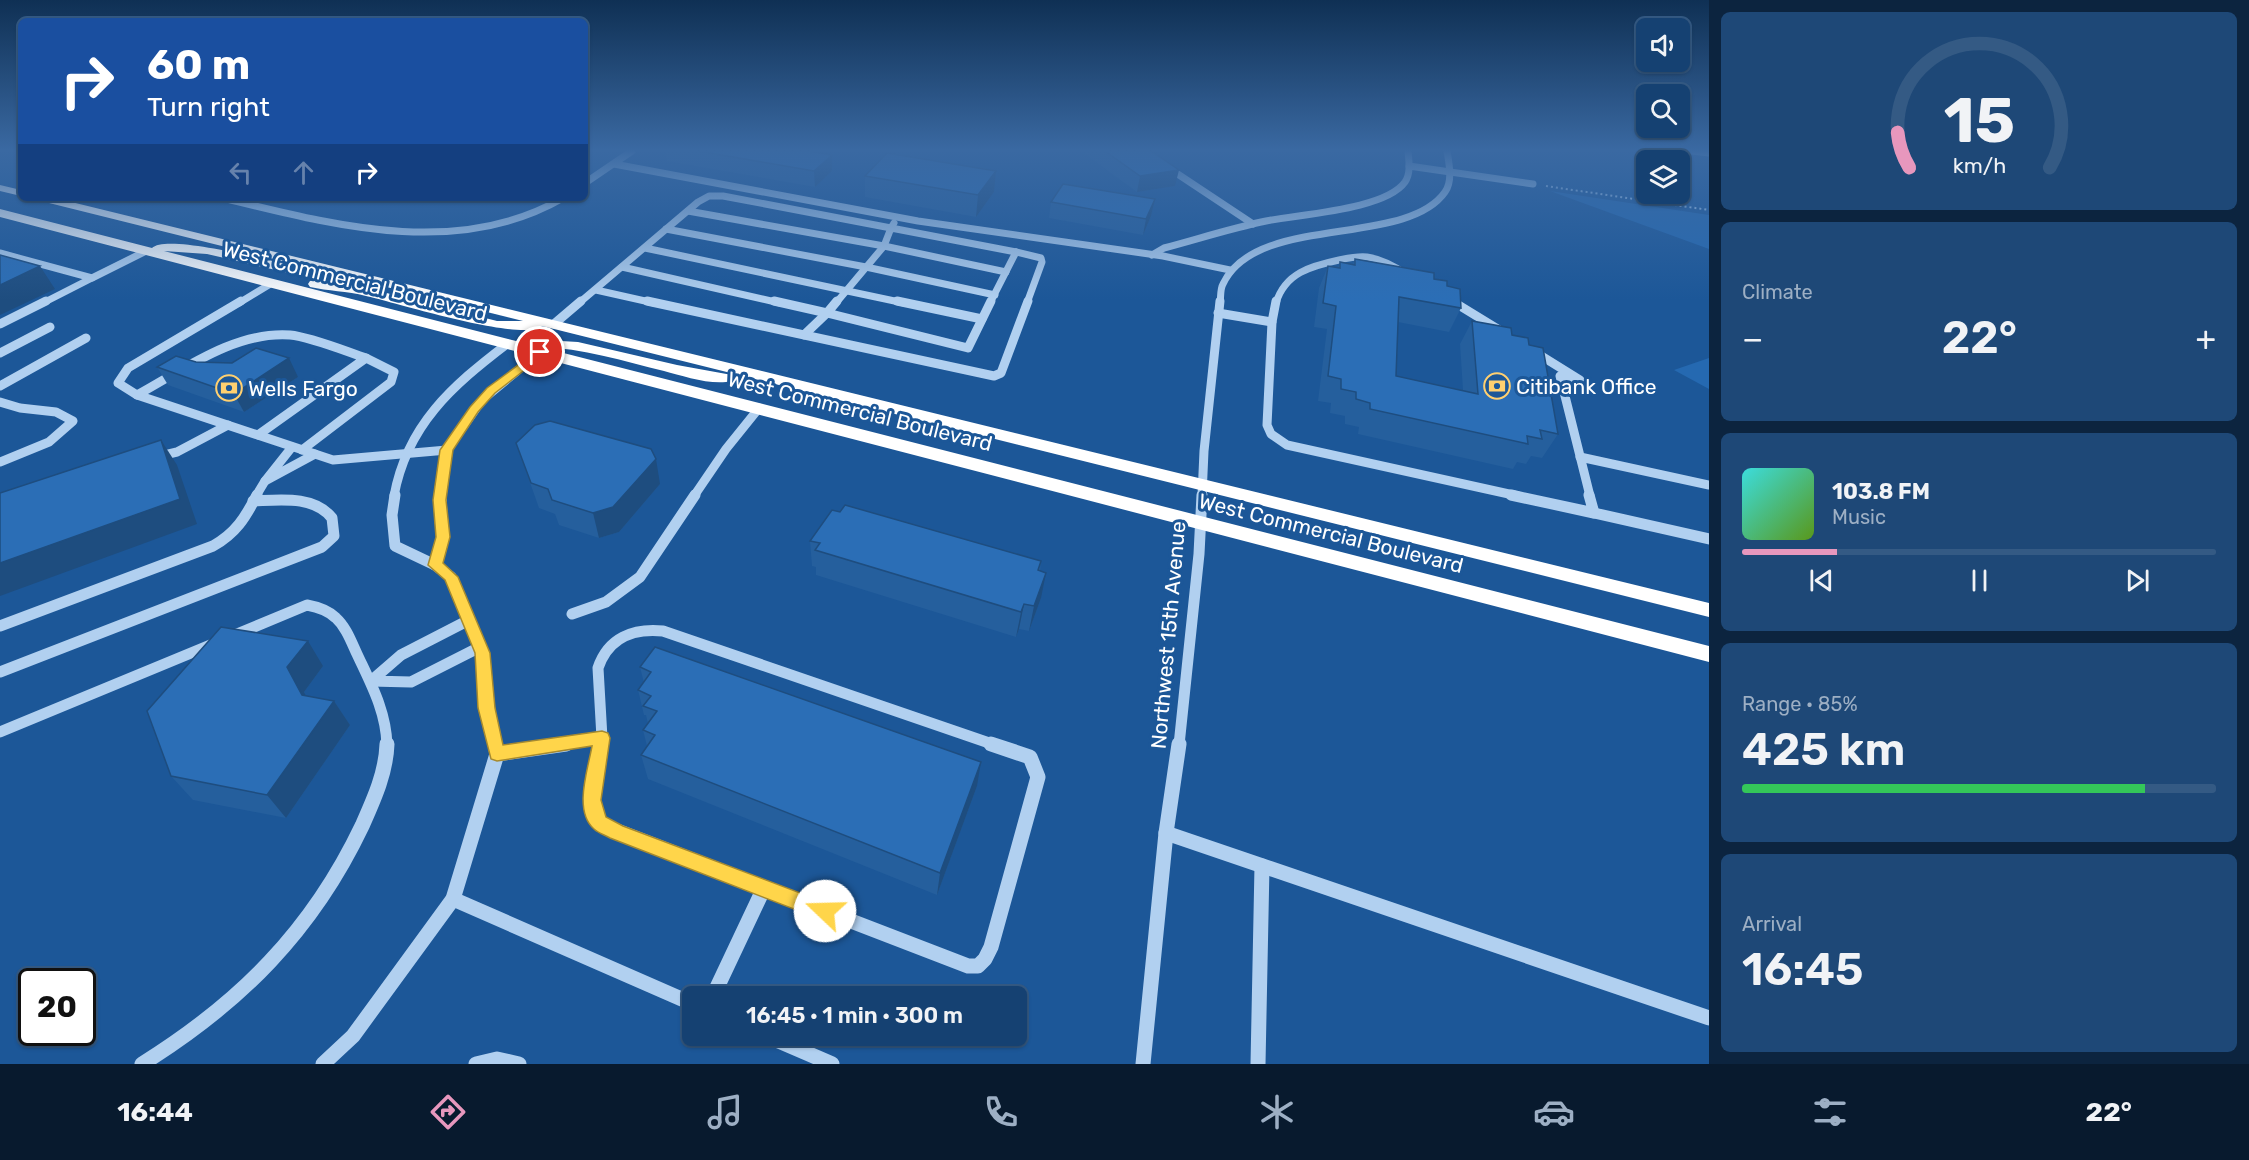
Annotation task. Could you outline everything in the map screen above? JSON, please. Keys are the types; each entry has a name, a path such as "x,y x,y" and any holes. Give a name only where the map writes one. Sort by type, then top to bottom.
{"highway":[{"name":"West Commercial Boulevard","path":"53,201 1709,610"},
{"name":"West Commercial Boulevard","path":"0,213 1709,654"},
{"path":"146,251 189,247 261,265 357,275"},
{"path":"272,283 320,284 349,288 496,325 516,327 554,324"},
{"path":"507,344 568,344 686,372 788,382"}],"street":[{"path":"243,201 351,227 414,234 489,225 537,211 557,201"},
{"path":"554,324 702,201"},
{"path":"596,290 989,376 1001,373 1042,262 1037,256 747,201"},
{"path":"810,201 898,217 1151,255 1230,270 1244,259 1274,245 1392,220 1428,208 1438,201"},
{"path":"1218,201 1253,224"},
{"path":"1151,255 1164,248 1253,224 1357,206 1375,201"},
{"path":"688,211 884,246 1006,272"},
{"path":"804,335 827,313 884,246 898,217"},
{"path":"666,230 866,267 995,294"},
{"path":"645,248 982,319"},
{"path":"0,324 146,251"},
{"path":"622,267 827,313 968,348 1016,251"},
{"path":"0,253 92,278"},
{"path":"1418,281 1388,263 1370,257 1354,257 1311,266 1296,273 1280,289 1272,322 1267,425 1277,440 1287,445 1709,539"},
{"name":"Northwest 15th Avenue","path":"1143,1064 1166,833 1185,707 1218,313 1222,285 1230,270"},
{"path":"272,283 128,368 118,383 137,395 333,460 447,450"},
{"path":"1438,293 1509,336"},
{"path":"1218,313 1272,322"},
{"path":"0,353 50,327"},
{"path":"0,626 231,537 242,526 265,481 297,448 391,382 394,372 366,358 292,335 259,336 217,351 137,395"},
{"path":"0,386 86,338"},
{"path":"323,1064 353,1036 453,899 497,754 486,708 483,653 451,577 435,565 395,546 392,506 405,453 420,428 446,393 507,344"},
{"path":"1529,348 1580,380 1560,376 1594,513"},
{"path":"435,565 443,537 440,500 447,450 482,400 540,352"},
{"path":"258,435 366,358"},
{"path":"0,402 24,410 40,410 57,414 73,421 60,435 34,451 0,462"},
{"path":"572,614 606,602 640,577 726,449 759,408"},
{"path":"142,460 177,452 228,425"},
{"path":"265,481 315,454"},
{"path":"1580,457 1709,485"},
{"path":"0,672 322,547 334,536 333,518 326,510 317,506 305,501 253,501"},
{"path":"0,732 307,604 318,606 338,617 371,681 382,710 387,745 382,778 340,871 277,956 242,991 219,1012 142,1064"},
{"path":"371,681 401,655 469,620"},
{"path":"637,629 650,629 674,634 1030,757 1038,777 991,947 985,959 978,966 968,966 617,832 599,823 594,814 592,800 602,738 598,668 600,657 616,640 637,629"},
{"path":"371,681 411,682 480,647"},
{"path":"497,754 602,738"},
{"path":"1166,833 1709,1018"},
{"path":"1258,1064 1262,866"},
{"path":"718,986 764,888"},
{"path":"453,899 682,999"},
{"path":"790,1046 832,1064"},
{"path":"476,1064 486,1059 509,1059 519,1064"}],"path":[{"path":"1646,201 1709,210"}],"shaded area":[{"path":"1576,201 1614,201 1709,215 1709,249"},
{"path":"1709,358 1709,389 1674,370"}],"building":[{"path":"1052,201 1154,201 1146,219"},
{"path":"0,255 40,266 0,285"},
{"path":"1355,259 1434,273 1434,279 1447,281 1447,286 1460,289 1461,308 1399,297 1396,376 1478,394 1472,321 1511,328 1512,335 1528,338 1529,345 1543,348 1558,434 1540,430 1542,439 1527,436 1528,444 1370,409 1370,403 1356,399 1356,392 1341,389 1341,379 1328,376 1336,306 1323,303 1328,266 1340,268 1340,262 1355,265"},
{"path":"256,348 289,358 234,394 157,367 176,356 196,362 232,363"},
{"path":"550,421 651,449 656,459 613,507 593,513 552,500 548,489 531,483 516,443 535,425"},
{"path":"161,440 180,499 0,563 0,493"},
{"path":"845,505 1041,561 1038,570 1046,573 1034,606 1024,604 1021,612 815,550 820,543 810,541 832,510 840,512"},
{"path":"221,627 308,641 287,667 302,695 334,701 267,795 171,776 147,711"},
{"path":"655,647 981,762 940,873 641,755 655,735 643,730 657,711 643,706 651,696 638,690 651,672 640,667"}],"place":[{"name":"Citibank Office","path":"1497,386"},
{"name":"Wells Fargo","path":"229,388"}],"route":[{"path":"540,352 491,391 474,409 458,432 447,450 440,500 443,537 435,565 451,577 483,653 486,708 497,754 602,738 592,800 594,814 599,823 617,832 825,911"}]}
